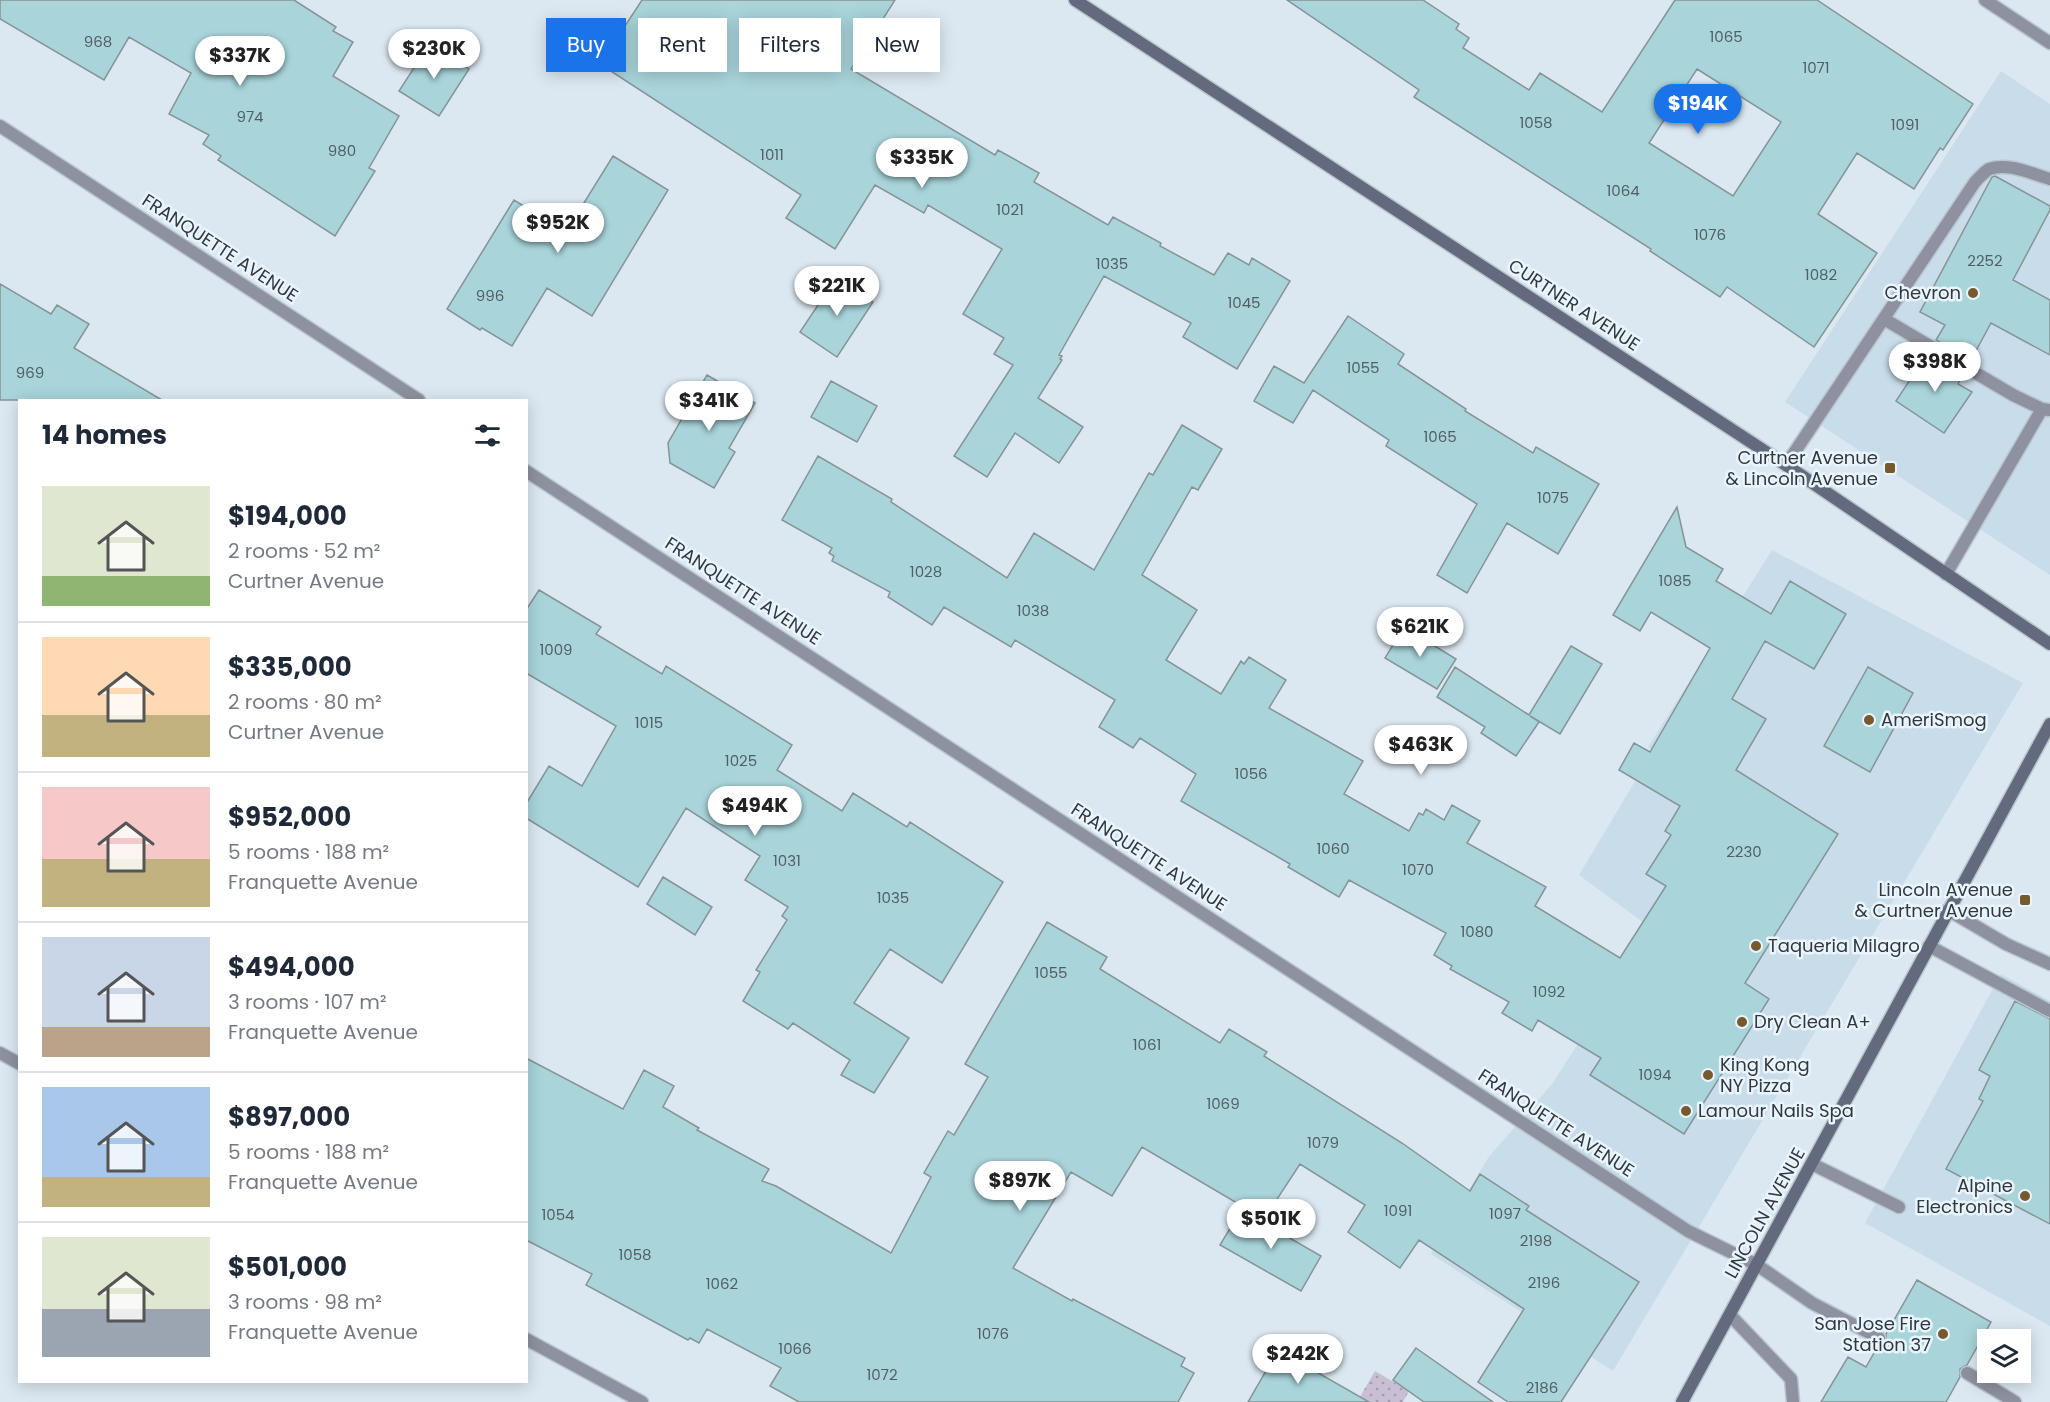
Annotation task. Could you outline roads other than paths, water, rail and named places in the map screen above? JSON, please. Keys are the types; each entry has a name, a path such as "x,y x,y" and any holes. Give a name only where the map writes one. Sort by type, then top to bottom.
{"main road":[{"name":"CURTNER AVENUE","path":"1075,0 1786,465 2050,644"},
{"name":"LINCOLN AVENUE","path":"1682,1402 2050,724"}],"street":[{"path":"1985,0 2050,43"},
{"name":"FRANQUETTE AVENUE","path":"0,126 417,399"},
{"path":"1786,465 1975,182 1988,170 2002,167 2021,170 2050,180"},
{"path":"1884,319 2013,395 2046,409 1946,574"},
{"name":"FRANQUETTE AVENUE","path":"528,472 1688,1232 1756,1265 1812,1303 1879,1338"},
{"path":"1948,910 2006,944 2050,964"},
{"path":"1929,946 2050,1011"},
{"path":"0,1053 18,1063"},
{"path":"1812,1164 1899,1207"},
{"path":"1730,1315 1791,1379 1793,1402"},
{"path":"528,1340 642,1402"},
{"path":"1966,1373 2014,1402"}],"place":[{"name":"Chevron","path":"1973,293"},
{"name":"Curtner Avenue & Lincoln Avenue","path":"1890,468"},
{"name":"AmeriSmog","path":"1869,720"},
{"name":"Lincoln Avenue & Curtner Avenue","path":"2025,900"},
{"name":"Taqueria Milagro","path":"1756,946"},
{"name":"Dry Clean A+","path":"1742,1022"},
{"name":"King Kong NY Pizza","path":"1708,1075"},
{"name":"Lamour Nails Spa","path":"1686,1111"},
{"name":"Alpine Electronics","path":"2025,1196"},
{"name":"San Jose Fire Station 37","path":"1943,1334"}]}
